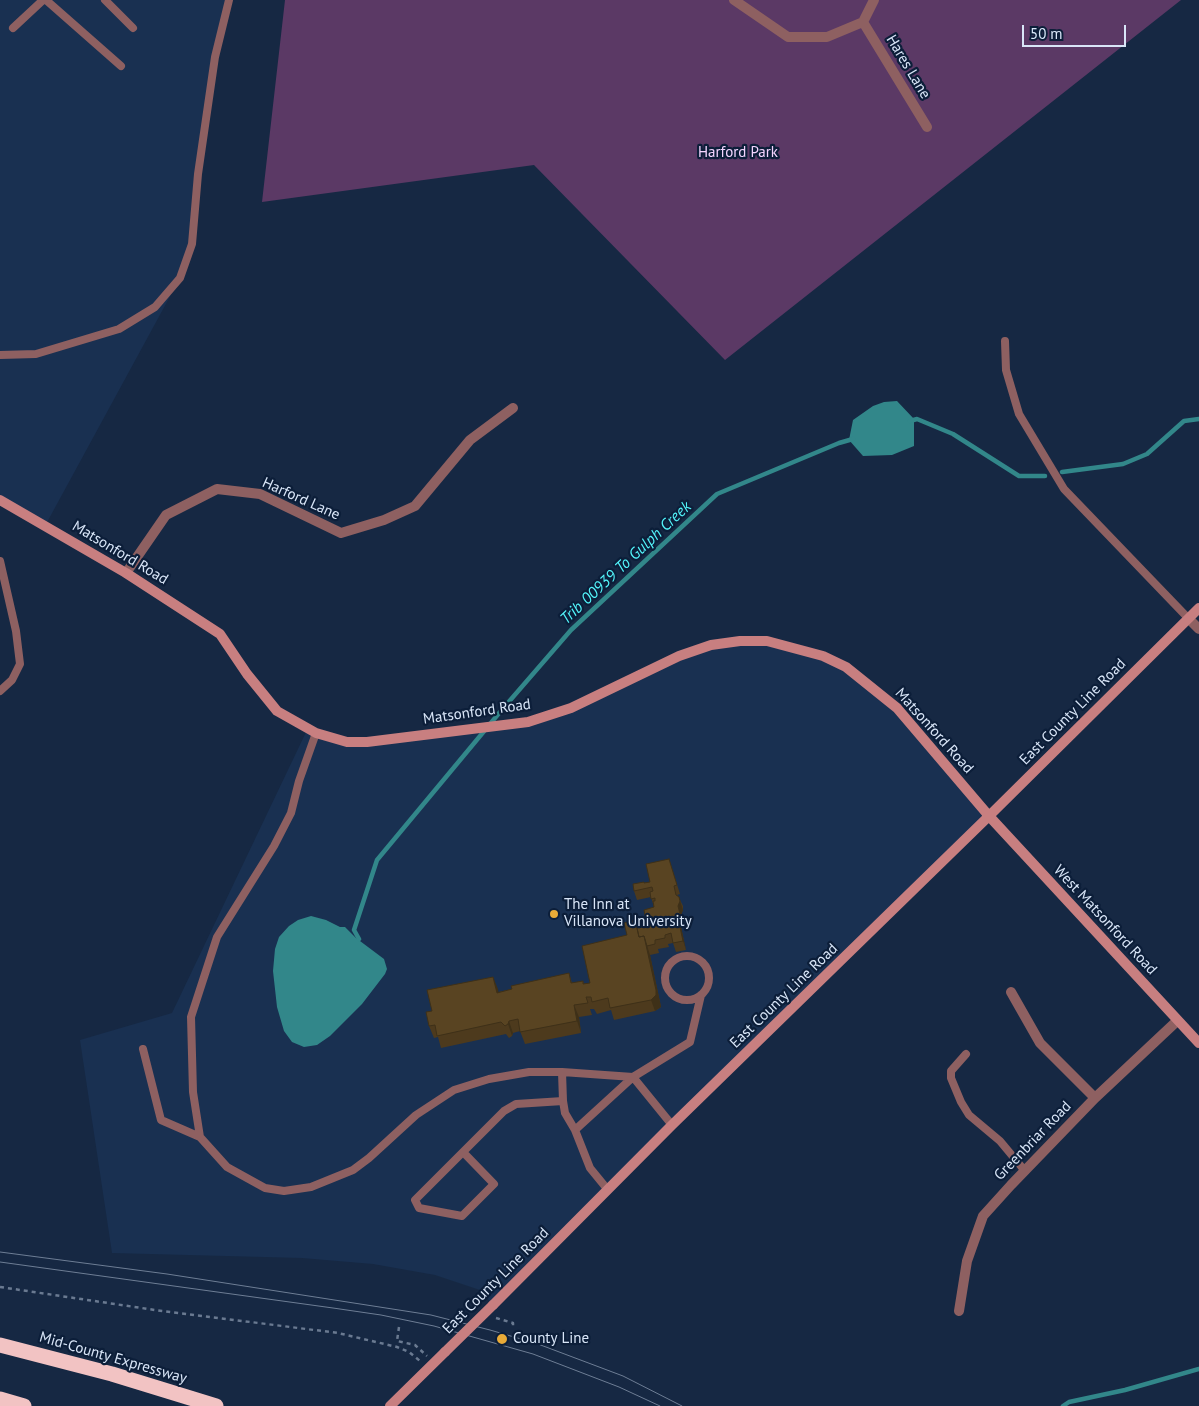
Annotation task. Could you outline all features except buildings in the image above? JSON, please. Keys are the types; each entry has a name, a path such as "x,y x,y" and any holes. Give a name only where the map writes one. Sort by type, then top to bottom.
{"highway":[{"name":"Mid-County Expressway","path":"0,1345 120,1376 216,1406"},
{"path":"0,1399 24,1406"}],"main road":[{"name":"Matsonford Road","path":"0,500 126,573 220,634 247,674 277,712 316,734 347,742 367,742 528,722 571,708 679,656 711,645 740,641 767,641 823,656 846,667 870,685 897,708 989,816"},
{"name":"East County Line Road","path":"390,1406 672,1125 1199,608"},
{"name":"West Matsonford Road","path":"989,816 1199,1043"}],"street":[{"path":"734,0 788,37 827,37 863,22 874,0"},
{"name":"Hares Lane","path":"863,22 927,128"},
{"name":"Harford Lane","path":"126,573 166,515 217,489 260,494 341,533 384,520 415,506 470,440 513,408"},
{"path":"1188,618 1199,629"},
{"path":"1011,992 1040,1043 1095,1098"},
{"name":"Greenbriar Road","path":"959,1311 967,1261 983,1216 1095,1098 1178,1021"}],"lane":[{"path":"13,28 45,0 121,66"},
{"path":"105,0 133,28"},
{"path":"0,355 36,354 119,329 155,307 180,278 192,244 198,174 214,67 229,0"},
{"path":"1004,341 1006,370 1019,414 1064,490 1188,618"},
{"path":"0,561 16,631 20,664 12,680 0,691"},
{"path":"200,1137 192,1092 191,1017 217,937 274,846 291,813 299,780 316,734"},
{"path":"575,1130 633,1076 690,1042 701,994 706,989 709,976 703,963 698,959 685,956 672,961 665,973 666,986 670,992 675,997 689,1000 701,994"},
{"path":"143,1049 161,1120 200,1137 226,1167 265,1188 284,1191 311,1187 353,1170 416,1115 454,1090 489,1079 529,1072 633,1076 672,1125"},
{"path":"966,1054 951,1071 951,1078 961,1102 969,1115 1000,1141 1025,1171"},
{"path":"562,1072 562,1100 565,1113 575,1130 590,1168 608,1190"},
{"path":"463,1152 494,1184 462,1216 420,1208 415,1200 504,1110 516,1104 562,1100"}],"path":[{"path":"0,1288 338,1333 397,1347 432,1365"},
{"path":"493,1317 513,1324 513,1326"},
{"path":"399,1327 397,1341 415,1345 432,1365"}],"shaded area":[{"path":"0,0 229,0 215,57 192,244 180,278 45,526 0,500"},
{"path":"897,401 914,419 914,446 892,455 863,456 849,440 853,420 873,406 884,402"},
{"name":"The Inn at Villanova University","path":"740,641 823,656 870,685 989,816 493,1305 480,1290 435,1275 373,1264 302,1258 112,1253 80,1040 172,1013 308,728 347,742 528,722 679,656"},
{"path":"311,916 326,920 340,927 345,927 356,938 384,959 387,969 362,1004 330,1036 317,1045 304,1047 292,1042 284,1031 277,1007 273,971 275,949 279,937 289,926 298,920"}],"green space":[{"name":"Harford Park","path":"285,0 1181,0 725,360 534,165 262,202"}],"waterway":[{"name":"Trib 00939 To Gulph Creek","path":"910,421 917,419 953,434 1019,476 1045,476"},
{"name":"Trib 00939 To Gulph Creek","path":"1062,472 1123,464 1147,454 1184,421 1199,419"},
{"name":"Trib 00939 To Gulph Creek","path":"359,939 354,930 377,860 571,630 717,494 839,443 853,439"},
{"path":"1063,1406 1069,1402 1125,1390 1199,1369"}],"tram line":[{"path":"0,1252 167,1274 431,1315 538,1344 623,1376 682,1406"},
{"path":"0,1262 381,1315 434,1326 533,1354 619,1387 660,1406"}],"place":[{"name":"The Inn at Villanova University","path":"554,914"},
{"name":"County Line","path":"502,1339"}]}
